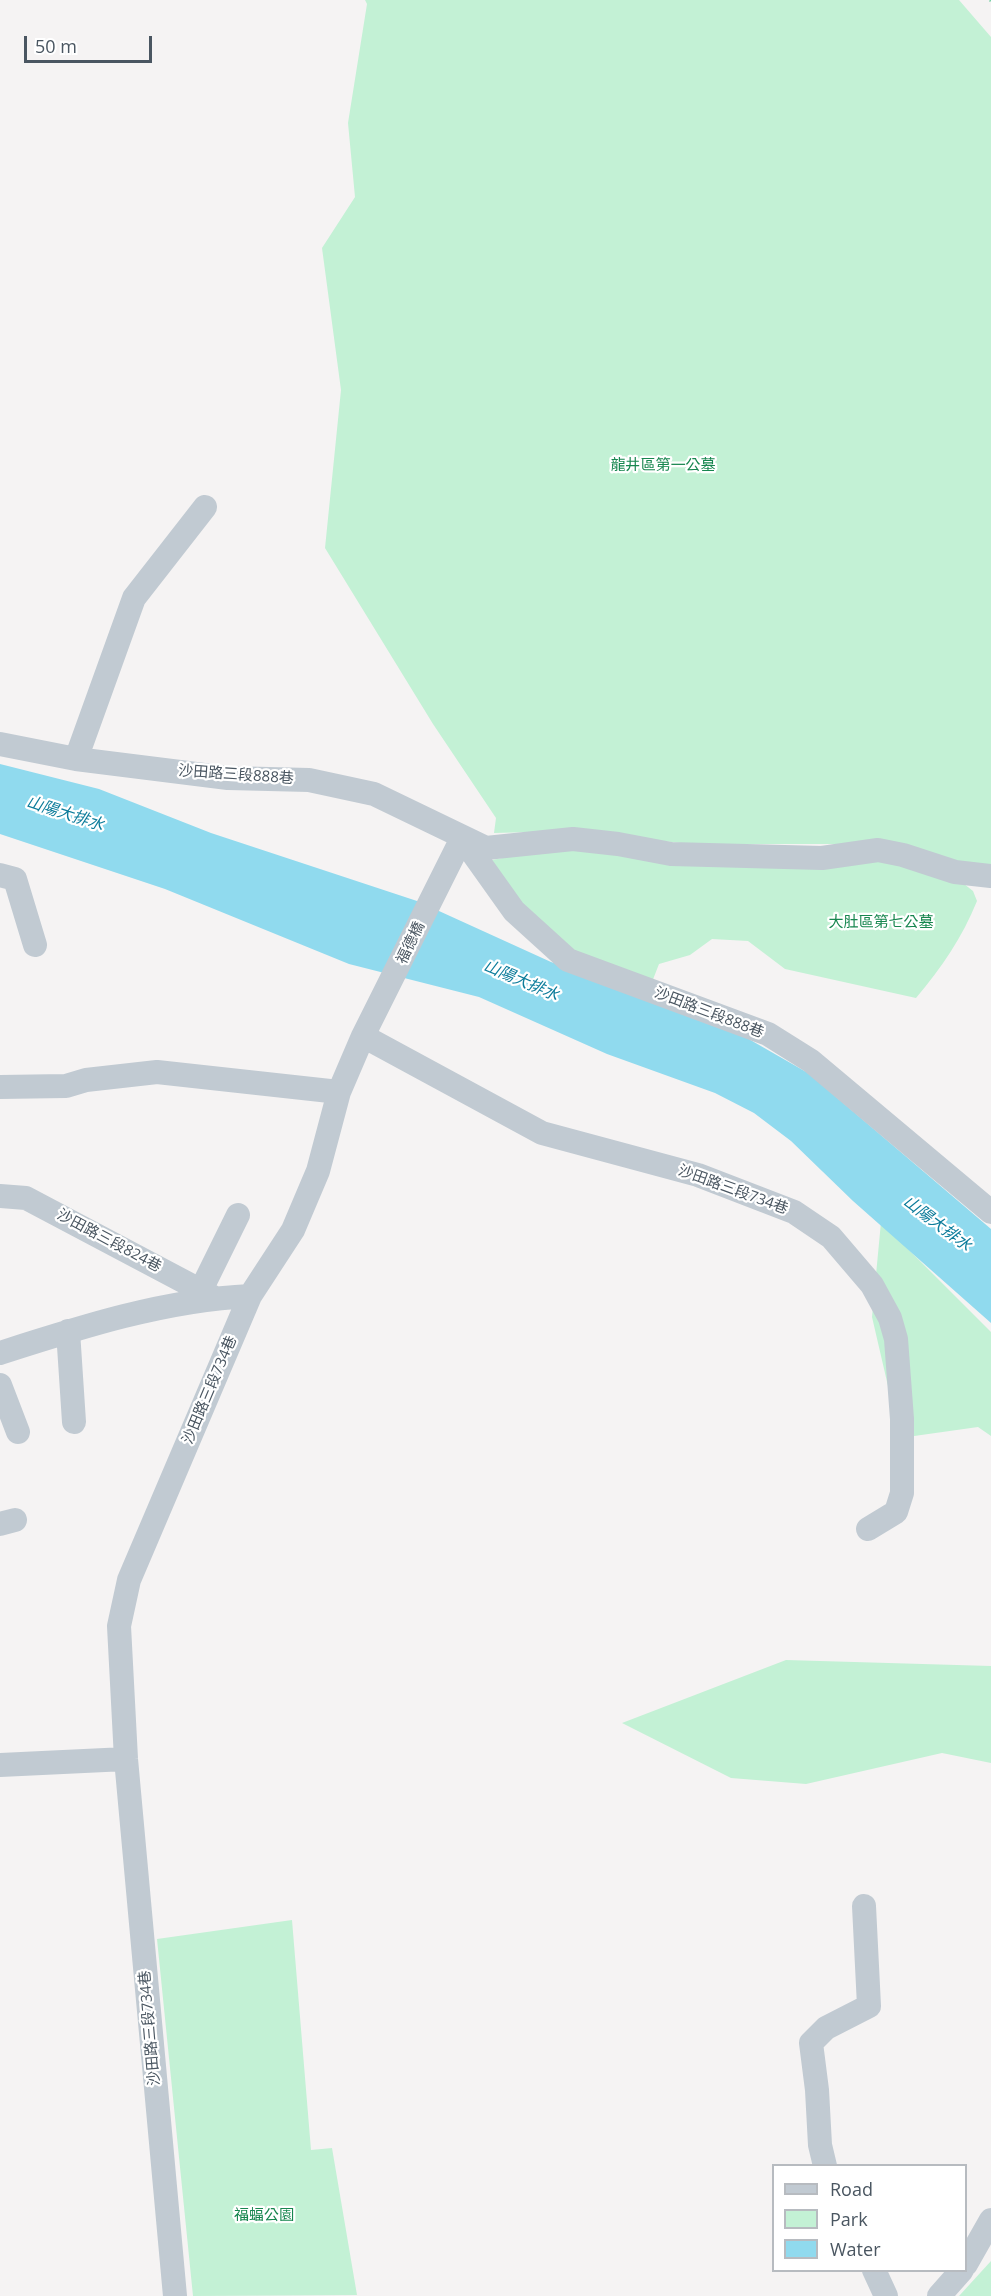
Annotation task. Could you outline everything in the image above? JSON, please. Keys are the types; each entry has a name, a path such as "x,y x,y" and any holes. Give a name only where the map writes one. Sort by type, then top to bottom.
{"street":[{"path":"76,759 134,598 205,507"},
{"name":"沙田路三段888巷","path":"0,744 76,759 228,777 309,780 374,794 462,838 514,911 568,960 768,1034 811,1061 991,1212"},
{"path":"462,838 486,848 573,839 618,844 671,854 822,858 878,850 903,855 955,872 991,876"},
{"name":"福德橋","path":"388,990 462,838"},
{"path":"0,875 15,879 35,945"},
{"name":"沙田路三段734巷","path":"175,2296 126,1759 119,1626 129,1580 250,1296 293,1230 318,1171 339,1092 363,1036 388,990"},
{"name":"沙田路三段734巷","path":"363,1036 542,1132 698,1175 794,1212 831,1237 872,1285 890,1318 896,1339 902,1419 902,1493 896,1512 868,1529"},
{"path":"0,1087 66,1086 86,1080 157,1072 339,1092"},
{"name":"沙田路三段824巷","path":"0,1196 26,1197 208,1294"},
{"path":"208,1294 238,1215"},
{"path":"0,1353 68,1331 208,1294 250,1296"},
{"path":"68,1331 74,1422"},
{"path":"0,1384 18,1432"},
{"path":"0,1765 126,1759"},
{"path":"825,2164 820,2145 818,2090 811,2043 826,2028 869,2006 864,1906"},
{"path":"967,2262 991,2220"},
{"path":"874,2272 886,2296"},
{"path":"939,2296 961,2272"}],"green space":[{"name":"龍井區第一公墓","path":"365,0 959,0 991,37 991,865 951,863 897,844 690,844 570,831 494,833 496,818 433,724 325,548 341,390 322,248 355,197 348,123 367,4"},
{"name":"大肚區第七公墓","path":"554,848 895,857 959,880 973,891 977,901 951,952 916,998 785,969 748,941 712,939 690,955 659,964 652,982 570,951 530,920 490,864 492,860"},
{"path":"881,1222 991,1332 991,1436 978,1427 900,1438 872,1317"},
{"path":"786,1660 991,1666 991,1763 942,1753 806,1784 731,1778 622,1723"},
{"name":"福蝠公園","path":"292,1920 311,2150 332,2148 357,2295 193,2296 157,1939"},
{"path":"991,2261 991,2296 959,2296"}],"water":[{"name":"山陽大排水","path":"0,764 99,789 211,833 417,901 551,962 719,1022 808,1073 991,1229 991,1323 853,1201 791,1141 754,1113 715,1093 607,1054 479,997 349,964 165,889 0,834"}]}
